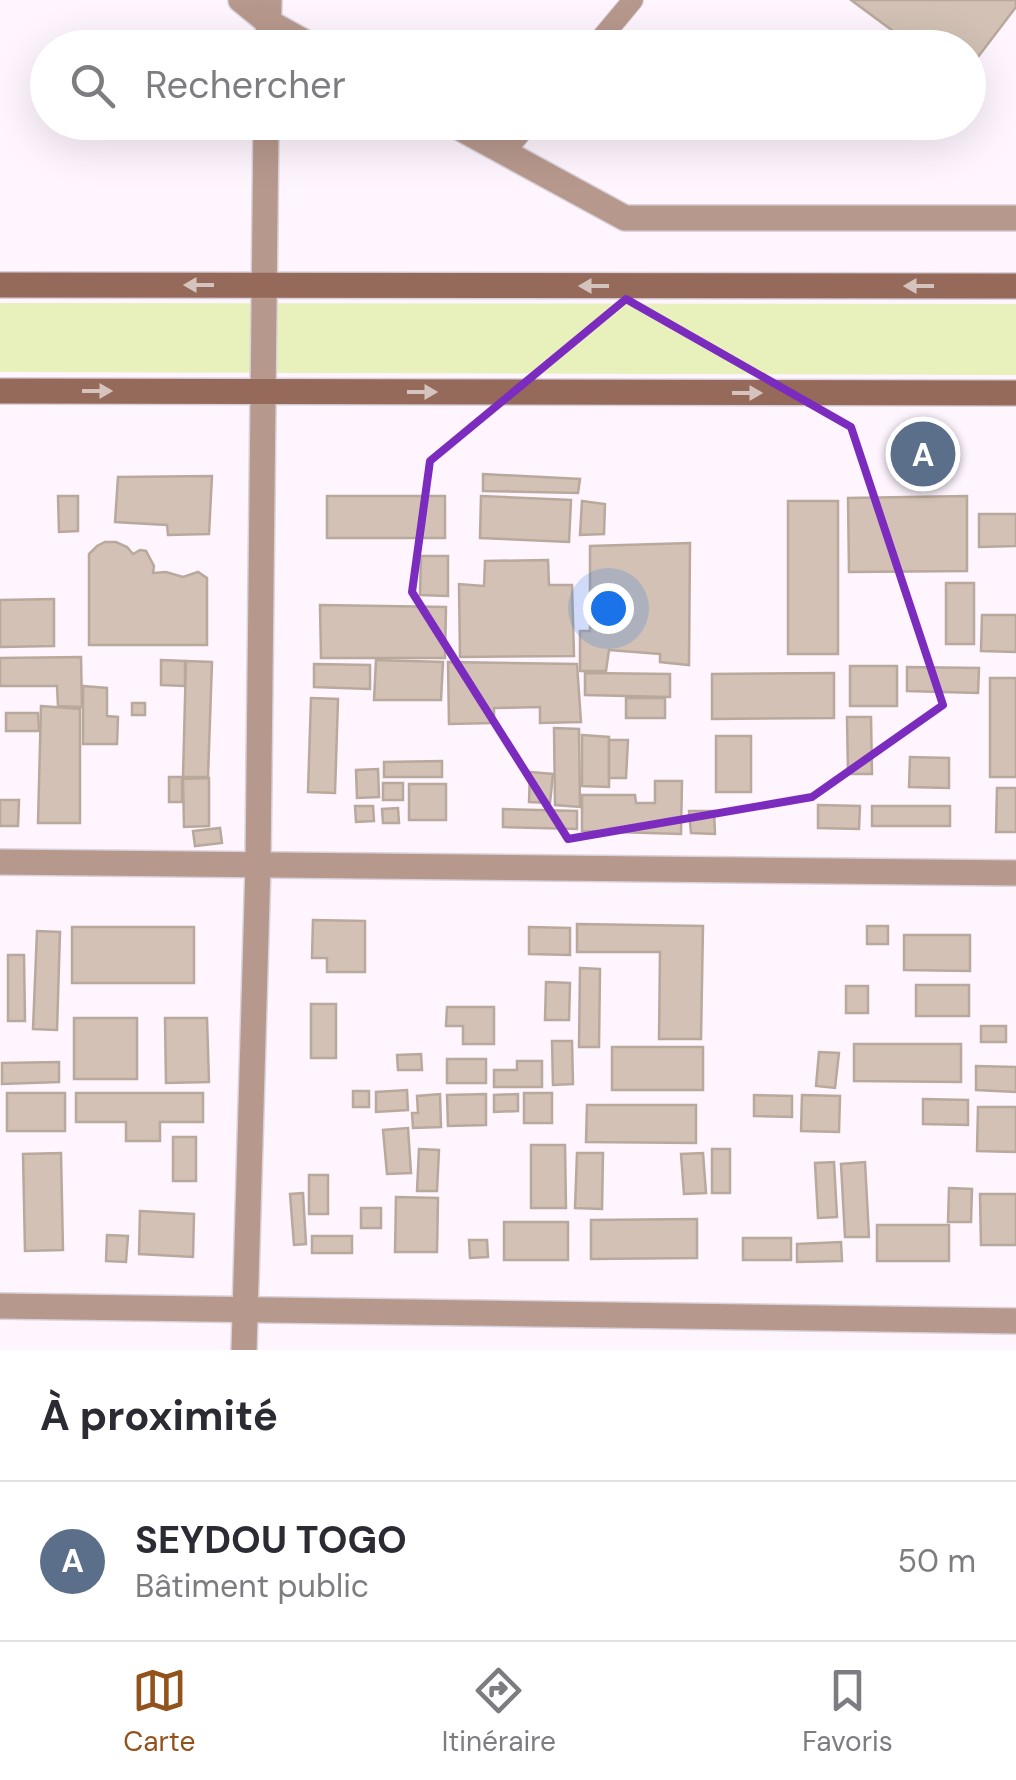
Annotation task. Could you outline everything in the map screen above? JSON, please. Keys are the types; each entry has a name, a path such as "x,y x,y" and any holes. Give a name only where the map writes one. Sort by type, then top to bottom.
{"main road":[{"path":"0,284 1016,286"},
{"path":"0,391 1016,393"}],"street":[{"path":"241,0 269,23"},
{"path":"244,1350 258,865 266,140"},
{"path":"481,140 625,218 1016,218"},
{"path":"0,862 1016,873"},
{"path":"0,1306 1016,1322"}],"lane":[{"path":"608,30 633,0"},
{"path":"504,153 515,140"}],"highlighted area":[{"path":"626,299 851,427 943,705 812,797 568,839 412,592 430,461"}],"green space":[{"path":"0,303 1016,304 1016,375 0,372"}],"building":[{"path":"851,0 1016,0 1016,7 986,46 986,30 892,30"},
{"path":"483,474 580,479 578,493 483,491"},
{"path":"212,476 209,534 168,535 167,525 115,522 118,477"},
{"path":"58,496 78,496 78,531 59,532"},
{"path":"327,496 445,496 445,538 327,538"},
{"path":"481,496 571,500 569,542 480,538"},
{"path":"967,496 967,571 849,572 848,498"},
{"path":"582,501 605,504 604,534 580,535"},
{"path":"788,501 838,501 838,654 788,654"},
{"path":"979,514 1016,514 1016,546 979,547"},
{"path":"105,542 116,542 133,554 146,551 154,566 153,573 183,577 198,572 207,578 207,645 89,645 89,554"},
{"path":"690,543 689,665 660,662 660,654 609,650 606,671 580,671 580,631 590,631 590,546"},
{"path":"421,556 448,556 448,596 420,595"},
{"path":"548,560 549,585 572,585 574,656 460,657 459,584 484,586 485,561"},
{"path":"946,583 974,583 974,644 946,644"},
{"path":"54,599 54,646 0,647 0,600"},
{"path":"320,605 446,607 445,658 321,658"},
{"path":"982,615 1016,615 1016,652 981,651"},
{"path":"81,657 82,707 58,706 57,686 0,686 0,658"},
{"path":"161,660 185,661 185,686 161,685"},
{"path":"376,660 443,662 441,700 374,700"},
{"path":"186,661 212,662 208,777 183,777"},
{"path":"448,662 577,664 581,722 540,723 540,707 494,708 494,723 449,724"},
{"path":"314,664 370,665 370,689 314,687"},
{"path":"850,666 897,666 897,706 850,706"},
{"path":"907,667 979,668 978,693 907,691"},
{"path":"585,673 670,674 670,697 585,695"},
{"path":"834,673 834,718 712,719 712,674"},
{"path":"990,678 1016,678 1016,777 990,777"},
{"path":"83,686 107,688 107,716 118,717 117,744 83,744"},
{"path":"311,698 338,699 335,793 308,792"},
{"path":"626,698 665,698 665,718 626,718"},
{"path":"132,703 145,703 145,715 132,715"},
{"path":"41,706 80,709 80,823 38,823"},
{"path":"6,713 38,713 39,731 6,731"},
{"path":"847,717 871,717 872,774 848,774"},
{"path":"554,728 579,729 580,807 555,805"},
{"path":"582,735 609,737 609,787 582,786"},
{"path":"716,736 751,736 751,792 716,792"},
{"path":"609,740 628,740 626,778 609,778"},
{"path":"910,757 949,758 949,788 909,787"},
{"path":"442,761 442,777 384,777 384,762"},
{"path":"378,769 379,797 357,798 356,770"},
{"path":"530,772 553,774 550,803 529,802"},
{"path":"169,777 182,777 182,802 169,802"},
{"path":"209,778 209,826 184,827 183,779"},
{"path":"655,781 682,781 681,834 582,831 582,795 635,795 636,803 655,803"},
{"path":"383,783 403,783 403,800 383,800"},
{"path":"409,784 446,784 446,820 409,820"},
{"path":"997,788 1016,788 1016,832 996,832"},
{"path":"0,800 19,800 18,826 0,826"},
{"path":"818,805 860,806 859,829 818,828"},
{"path":"355,806 373,806 374,821 356,822"},
{"path":"872,806 950,806 950,826 872,826"},
{"path":"398,808 399,823 383,823 382,809"},
{"path":"503,809 577,811 577,829 503,827"},
{"path":"689,811 714,811 715,834 691,833"},
{"path":"220,828 222,843 195,846 193,831"},
{"path":"313,920 365,921 365,972 327,972 327,958 312,958"},
{"path":"577,924 703,926 701,1039 659,1039 660,952 577,952"},
{"path":"867,926 888,926 888,944 867,944"},
{"path":"72,927 194,927 194,983 72,983"},
{"path":"529,927 570,928 570,955 529,954"},
{"path":"37,931 60,932 57,1030 33,1029"},
{"path":"904,935 970,935 970,971 904,970"},
{"path":"8,955 24,955 25,1021 8,1021"},
{"path":"580,968 600,969 599,1047 579,1047"},
{"path":"546,982 570,983 569,1020 545,1020"},
{"path":"916,985 969,985 969,1016 916,1016"},
{"path":"846,986 868,986 868,1013 846,1013"},
{"path":"311,1004 336,1004 336,1058 311,1058"},
{"path":"447,1007 494,1007 494,1044 463,1044 463,1026 446,1026"},
{"path":"74,1018 137,1018 137,1079 74,1079"},
{"path":"165,1018 207,1018 209,1082 166,1083"},
{"path":"981,1026 1006,1026 1006,1042 981,1042"},
{"path":"552,1041 572,1041 573,1084 553,1085"},
{"path":"854,1044 961,1044 961,1082 854,1081"},
{"path":"612,1047 703,1047 703,1090 612,1090"},
{"path":"819,1052 839,1053 835,1088 816,1086"},
{"path":"421,1054 422,1070 398,1070 397,1055"},
{"path":"447,1059 486,1059 486,1083 447,1083"},
{"path":"517,1061 542,1061 542,1087 494,1087 494,1070 517,1070"},
{"path":"59,1062 59,1082 2,1084 2,1063"},
{"path":"976,1066 1016,1067 1016,1092 976,1090"},
{"path":"407,1090 408,1110 376,1112 376,1092"},
{"path":"353,1091 369,1091 369,1107 353,1107"},
{"path":"7,1093 65,1093 65,1131 7,1131"},
{"path":"76,1093 203,1093 203,1122 160,1122 160,1141 126,1141 126,1122 76,1122"},
{"path":"524,1093 552,1093 552,1123 524,1123"},
{"path":"440,1094 441,1127 413,1128 412,1113 418,1113 417,1096"},
{"path":"486,1094 486,1125 448,1126 447,1095"},
{"path":"518,1094 518,1111 494,1112 494,1095"},
{"path":"754,1095 792,1096 792,1117 754,1116"},
{"path":"802,1095 840,1096 839,1132 801,1131"},
{"path":"923,1099 968,1100 968,1125 923,1124"},
{"path":"587,1105 696,1105 696,1143 586,1142"},
{"path":"978,1107 1016,1107 1016,1152 977,1151"},
{"path":"408,1128 411,1173 387,1174 383,1130"},
{"path":"173,1137 196,1137 196,1181 173,1181"},
{"path":"531,1145 565,1145 566,1208 531,1208"},
{"path":"419,1149 439,1150 437,1191 417,1191"},
{"path":"712,1149 730,1149 730,1193 712,1193"},
{"path":"61,1153 63,1250 25,1251 23,1154"},
{"path":"577,1153 603,1153 602,1209 575,1208"},
{"path":"703,1153 706,1193 684,1194 681,1154"},
{"path":"834,1162 837,1217 818,1218 815,1163"},
{"path":"865,1162 869,1237 845,1237 841,1164"},
{"path":"309,1175 328,1175 328,1214 309,1214"},
{"path":"949,1188 972,1189 971,1222 948,1222"},
{"path":"303,1193 306,1244 294,1245 290,1194"},
{"path":"980,1194 1016,1194 1016,1245 981,1245"},
{"path":"396,1197 438,1198 437,1252 395,1252"},
{"path":"361,1208 381,1208 381,1228 361,1228"},
{"path":"140,1211 194,1214 193,1257 139,1254"},
{"path":"697,1219 697,1258 591,1259 591,1220"},
{"path":"504,1222 568,1222 568,1260 504,1260"},
{"path":"877,1225 949,1225 949,1261 877,1261"},
{"path":"107,1235 128,1236 126,1262 106,1261"},
{"path":"312,1236 352,1236 352,1253 312,1253"},
{"path":"743,1238 791,1238 791,1260 743,1260"},
{"path":"469,1240 487,1240 488,1257 470,1258"},
{"path":"841,1242 842,1261 797,1262 797,1244"}],"place":[{"name":"SEYDOU TOGO","path":"923,454"}]}
